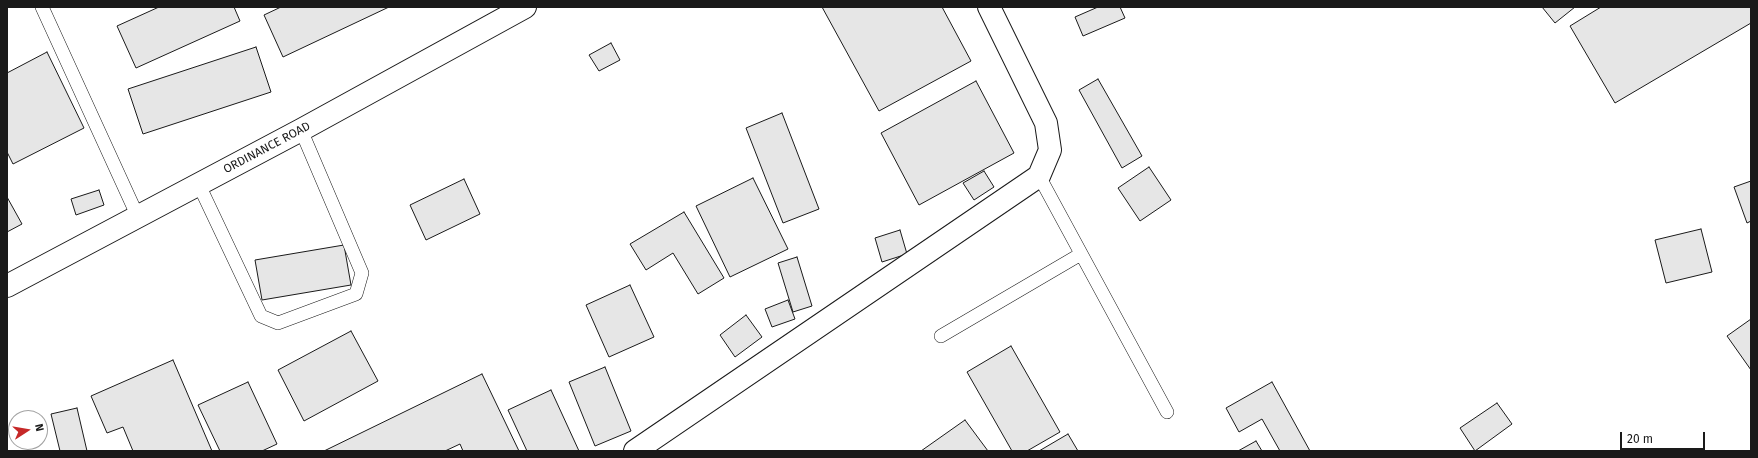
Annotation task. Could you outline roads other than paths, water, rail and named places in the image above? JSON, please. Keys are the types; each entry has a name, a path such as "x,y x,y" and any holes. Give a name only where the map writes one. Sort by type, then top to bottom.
{"street":[{"name":"ORDINANCE ROAD","path":"7,286 35,270 138,218 524,7"},
{"path":"636,451 1039,176 1050,150 1046,123 988,7"}],"lane":[{"path":"42,7 138,218"},
{"path":"199,185 261,316 278,323 356,294 362,273 301,130"},
{"path":"1039,176 1167,412"},
{"path":"941,336 1081,254"}]}
